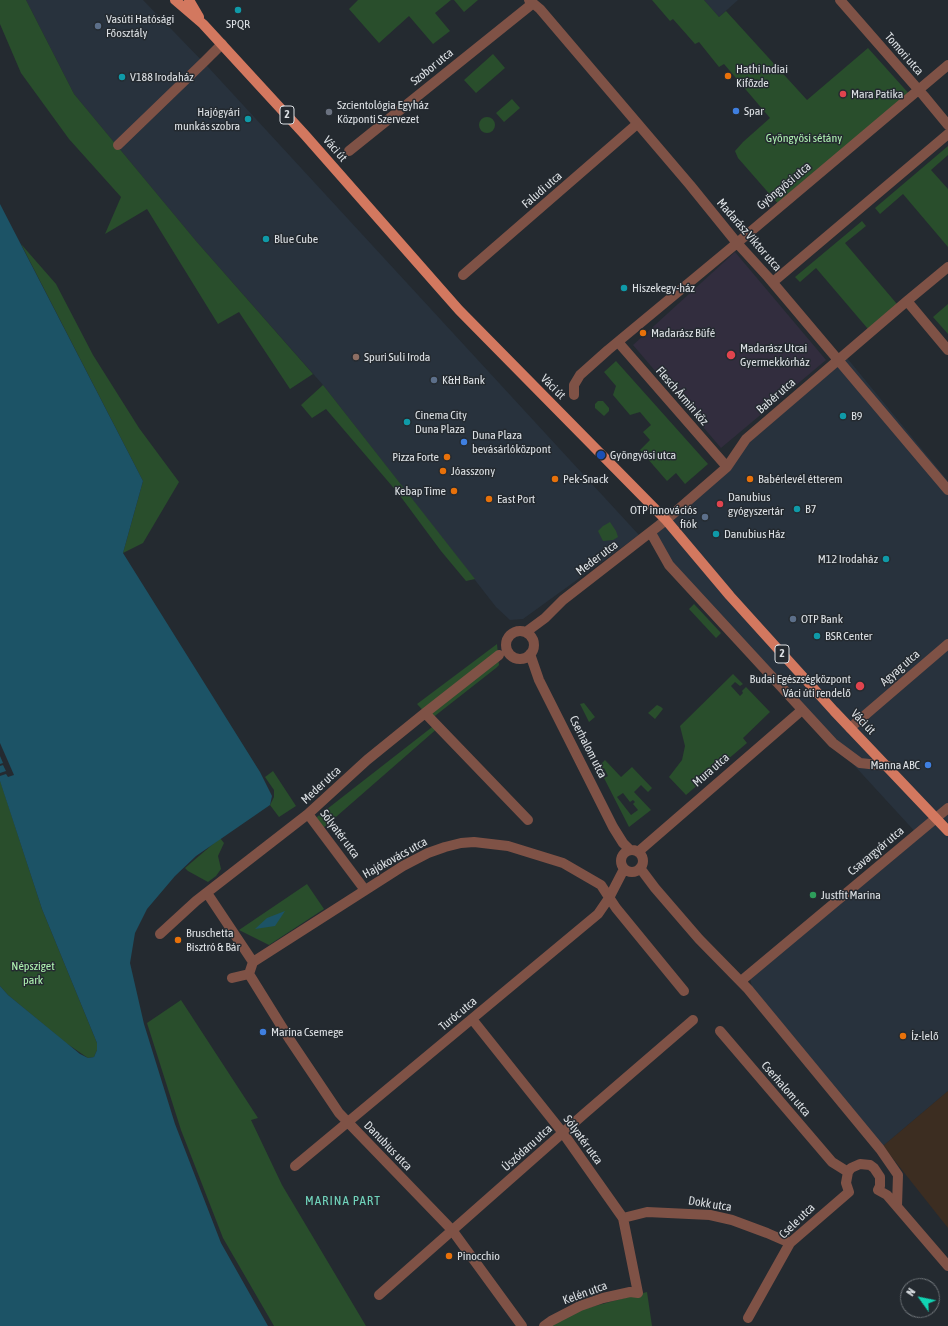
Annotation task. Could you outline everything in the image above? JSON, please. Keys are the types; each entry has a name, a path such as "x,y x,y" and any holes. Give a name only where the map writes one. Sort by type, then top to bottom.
{"main road":[{"name":"Váci út","path":"175,0 203,24 306,135 458,310 666,520 730,596 850,728 888,766 948,831"},
{"name":"Váci út","path":"189,0 203,24"}],"street":[{"name":"Tomori utca","path":"840,0 919,90 948,126"},
{"name":"Madarász Viktor utca","path":"531,2 540,9 948,490"},
{"name":"Szobor utca","path":"349,151 531,2"},
{"path":"118,145 222,44"},
{"name":"Gyöngyösi utca","path":"574,395 574,385 580,375 948,65"},
{"name":"Faludi utca","path":"463,275 637,124"},
{"path":"773,282 948,134"},
{"name":"Babér utca","path":"666,520 727,467 746,439 948,267"},
{"path":"907,301 948,350"},
{"name":"Flesch Ármin köz","path":"618,342 727,467"},
{"name":"Meder utca","path":"529,634 563,600 666,520"},
{"path":"651,533 669,565 833,743 860,763 888,766"},
{"path":"517,631 529,634 534,640 534,648 527,656 519,659 511,656 506,645 509,636 517,631"},
{"name":"Agyag utca","path":"850,728 948,644"},
{"name":"Meder utca","path":"160,934 207,893 308,814 367,760 499,655"},
{"name":"Cserhalom utca","path":"527,656 613,826 630,852"},
{"name":"Mura utca","path":"630,852 668,825 802,710"},
{"path":"425,713 528,820"},
{"name":"Csavargyár utca","path":"741,981 948,808"},
{"name":"Sólyatér utca","path":"308,814 365,890"},
{"name":"Hajókovács utca","path":"253,962 403,866 428,853 461,843 474,842 508,846 562,863 601,885 609,898"},
{"path":"633,870 642,865 642,858 630,852 620,860 655,888 699,939 741,981 880,1149 898,1175 897,1206"},
{"name":"Turóc utca","path":"295,1166 598,914 609,898 633,870"},
{"path":"207,893 253,962 249,974 232,978"},
{"path":"609,898 684,991"},
{"name":"Danubius utca","path":"249,974 290,1040 339,1113 452,1230 522,1326"},
{"name":"Sólyatér utca","path":"472,1019 563,1133 623,1218 638,1292"},
{"name":"Úszódaru utca","path":"379,1295 693,1020"},
{"name":"Cserhalom utca","path":"720,1031 832,1162 848,1172"},
{"path":"848,1172 856,1166 865,1164 874,1168 878,1172 880,1181 878,1190 887,1194 948,1266"},
{"name":"Csele utca","path":"748,1318 790,1243 849,1192 846,1182 848,1172"},
{"name":"Dokk utca","path":"623,1218 647,1212 710,1215 746,1225 790,1243"},
{"name":"Kelén utca","path":"544,1326 586,1304 603,1298 630,1292 638,1292"}],"shaded area":[{"path":"26,0 143,0 209,68 639,535 523,619 510,620 496,607 323,385 196,241 74,94"},
{"path":"704,0 738,0 719,17"},
{"name":"Madarász Utcai Gyermekkórház","path":"735,252 826,360 721,448 633,345"},
{"path":"847,358 948,481 948,1091 883,1146 752,987 750,978 919,836 651,544 670,510"},
{"path":"948,1091 948,1228 883,1146"}],"green space":[{"path":"0,0 26,0 74,94 196,241 313,374 290,389 239,312 218,324 147,209 105,234 121,197 69,139 21,73 0,24"},
{"path":"358,0 451,0 435,13 450,31 433,44 409,16 379,43 349,9"},
{"path":"454,0 478,0 464,12"},
{"name":"Gyöngyösi sétány","path":"652,0 704,0 719,17 726,11 807,100 868,48 911,96 780,206 738,158 735,151 770,118 724,64 719,67 699,42 695,44 673,19 670,21"},
{"path":"493,54 505,68 476,93 464,80"},
{"path":"512,99 520,108 504,122 496,113"},
{"path":"487,117 494,122 495,125 490,132 487,133 480,128 479,125 484,118"},
{"path":"948,146 948,155 931,170 948,189 948,247 903,194 880,214 875,208"},
{"path":"862,221 866,226 845,243 897,304 868,329 816,268 800,282 795,277"},
{"path":"21,244 56,284 93,355 139,428 179,482 143,543 123,553 143,481"},
{"path":"948,304 948,334 933,317"},
{"path":"616,361 708,464 685,484 676,473 667,481 640,450 650,440 643,432 651,425 640,412 630,415 613,395 616,386 604,372"},
{"path":"323,385 475,579 466,581 441,551 398,493 326,409 312,418 301,405"},
{"path":"598,401 603,401 609,408 609,411 604,416 595,408 595,404"},
{"path":"610,522 618,537 613,540 603,541 598,531"},
{"path":"694,604 721,633 716,638 689,609"},
{"path":"497,644 499,665 431,719 417,704"},
{"path":"733,674 743,684 740,686 735,682 731,686 740,696 746,687 770,712 743,738 747,743 686,795 669,777 682,760 685,746 680,726"},
{"path":"584,703 595,717 589,722 580,704"},
{"path":"657,705 663,709 655,719 648,713"},
{"path":"436,724 439,727 321,830 313,820"},
{"path":"605,760 621,777 632,767 652,788 648,792 641,785 634,792 651,810 629,827 604,778 608,776 604,768 600,770 598,767","holes":["623,793 630,802 633,800 635,802 633,804 638,810 631,815 617,797"]},
{"path":"273,771 296,806 279,817 270,805 274,797 274,790 265,777"},
{"name":"Népsziget park","path":"0,780 42,909 97,1043 97,1050 94,1057 88,1058 66,1043 8,995 0,986"},
{"path":"220,838 224,843 218,856 221,869 216,876 208,882 185,868"},
{"path":"307,884 324,909 269,945 239,930"},
{"path":"181,1000 258,1118 251,1120 282,1185 366,1326 274,1326 223,1238 181,1130 147,1023"},
{"path":"647,1292 652,1326 550,1326 580,1310"}],"water":[{"path":"0,204 143,481 123,553 260,772 272,796 270,805 196,856 175,876 147,909 135,933 130,963 144,1024 175,1124 221,1243 268,1326 0,1326 0,986 8,995 80,1054 88,1058 94,1057 97,1050 97,1043 42,909 0,781"},
{"path":"285,911 275,926 255,929 267,918"}],"pier":[{"path":"0,743 14,775 8,777 6,774 0,776 0,773 6,771 3,765 0,766 0,764 3,763 0,756"}],"place":[{"name":"SPQR","path":"238,10"},
{"name":"Vasúti Hatósági Főosztály","path":"98,26"},
{"name":"Hathi Indiai Kifőzde","path":"728,76"},
{"name":"V188 Irodaház","path":"122,77"},
{"name":"Mara Patika","path":"843,94"},
{"name":"Spar","path":"736,111"},
{"name":"Szcientológia Egyház Központi Szervezet","path":"329,112"},
{"name":"Hajógyári munkás szobra","path":"248,119"},
{"name":"Blue Cube","path":"266,239"},
{"name":"Hiszekegy-ház","path":"624,288"},
{"name":"Madarász Büfé","path":"643,333"},
{"name":"Madarász Utcai Gyermekkórház","path":"731,355"},
{"name":"Spuri Suli Iroda","path":"356,357"},
{"name":"K&H Bank","path":"434,380"},
{"name":"B9","path":"843,416"},
{"name":"Cinema City Duna Plaza","path":"407,422"},
{"name":"Duna Plaza bevásárlóközpont","path":"464,442"},
{"name":"Gyöngyösi utca","path":"601,455"},
{"name":"Pizza Forte","path":"447,457"},
{"name":"Jóasszony","path":"443,471"},
{"name":"Pek-Snack","path":"555,479"},
{"name":"Babérlevél étterem","path":"750,479"},
{"name":"Kebap Time","path":"454,491"},
{"name":"East Port","path":"489,499"},
{"name":"Danubius gyógyszertár","path":"720,504"},
{"name":"B7","path":"797,509"},
{"name":"OTP innovációs fiók","path":"705,517"},
{"name":"Danubius Ház","path":"716,534"},
{"name":"M12 Irodaház","path":"886,559"},
{"name":"OTP Bank","path":"793,619"},
{"name":"BSR Center","path":"817,636"},
{"name":"Budai Egészségközpont Váci úti rendelő","path":"860,686"},
{"name":"Manna ABC","path":"928,765"},
{"name":"Justfit Marina","path":"813,895"},
{"name":"Bruschetta Bisztró & Bár","path":"178,940"},
{"name":"Marina Csemege","path":"263,1032"},
{"name":"Íz-lelő","path":"903,1036"},
{"name":"Pinocchio","path":"449,1256"}],"district":[{"name":"MARINA PART","path":"343,1201"}]}
